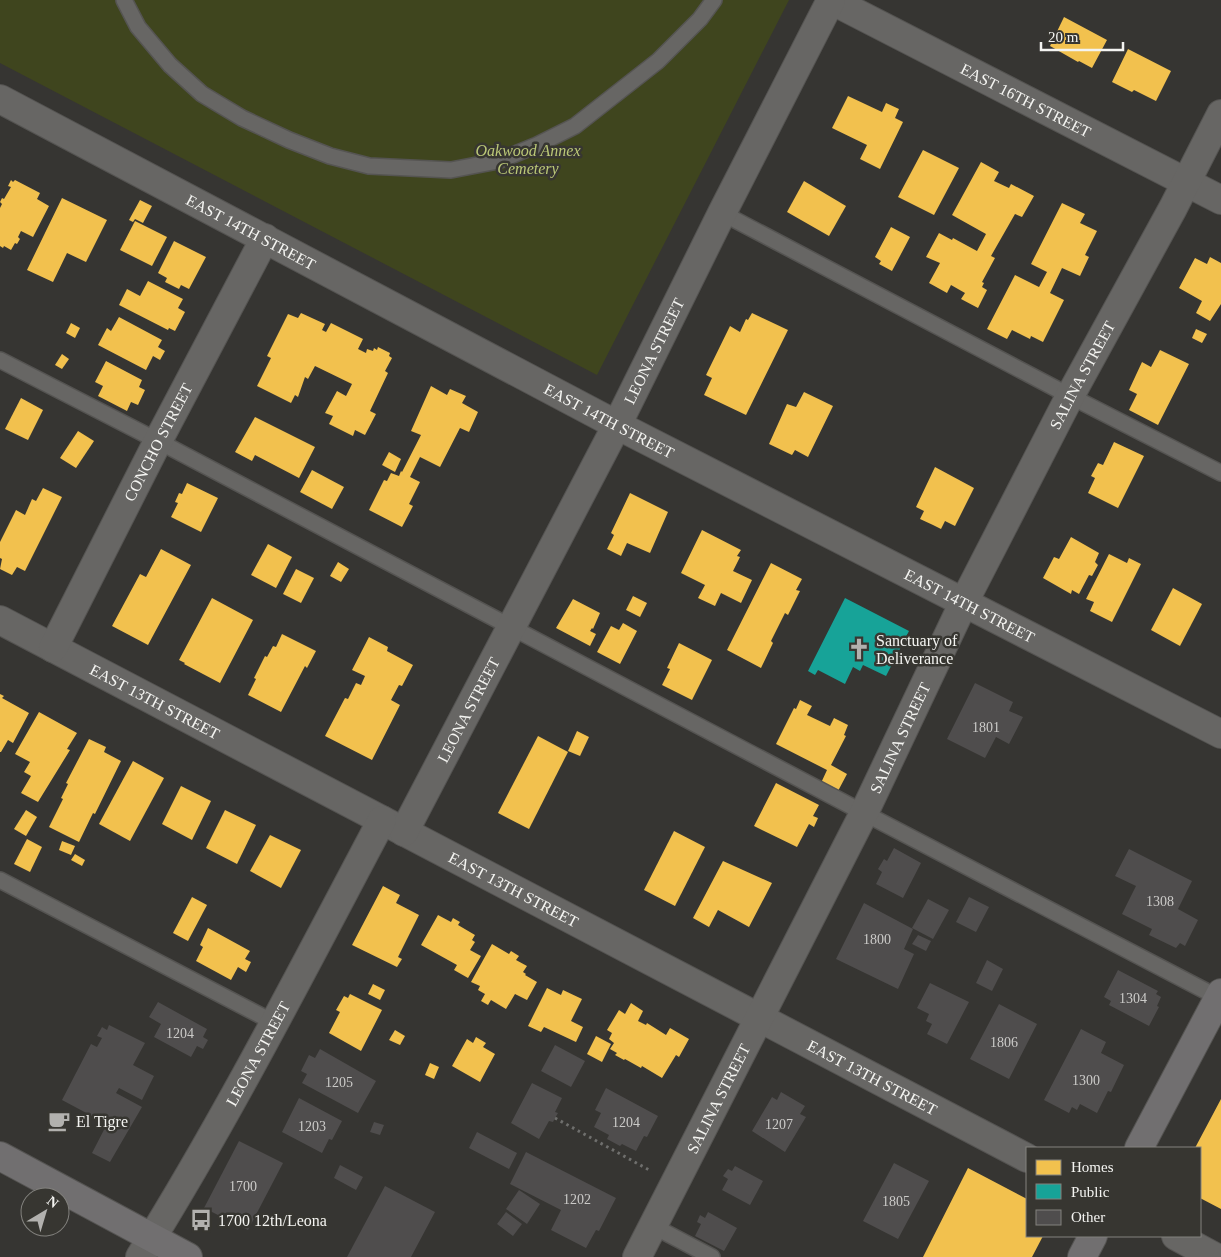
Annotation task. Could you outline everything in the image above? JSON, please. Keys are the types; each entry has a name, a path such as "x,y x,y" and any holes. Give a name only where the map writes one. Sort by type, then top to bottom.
{"street":[{"name":"EAST 16TH STREET","path":"831,0 1221,200"},
{"name":"LEONA STREET","path":"146,1247 179,1194 275,1023 511,626 617,425 722,213 831,0"},
{"name":"EAST 14TH STREET","path":"0,99 617,425 1221,734"},
{"name":"SALINA STREET","path":"637,1257 864,813 964,602 1070,396 1221,114"},
{"name":"CONCHO STREET","path":"53,648 158,441 265,238"},
{"name":"EAST 13TH STREET","path":"0,620 1026,1157"},
{"path":"1140,1147 1220,997"},
{"path":"0,1156 146,1247 188,1257"},
{"path":"1082,1257 1092,1237"},
{"path":"1178,1237 1215,1257"}],"lane":[{"path":"124,0 138,27 170,65 202,94 242,118 289,140 330,156 369,166 450,170 498,161 537,145 575,126 658,61 700,19 714,0"},
{"path":"722,213 1221,473"},
{"path":"0,360 511,626 864,813 1220,997"},
{"path":"0,880 275,1023"},
{"path":"653,1226 712,1257"}],"path":[{"path":"555,1118 652,1172"}],"green space":[{"name":"Oakwood Annex Cemetery","path":"0,0 789,0 597,375 0,63"}],"building: Homes":[{"path":"1064,17 1107,40 1092,68 1050,46"},
{"path":"1128,49 1171,71 1156,101 1112,82"},
{"path":"848,96 882,112 886,103 899,109 895,118 903,122 880,169 860,159 867,145 832,128"},
{"path":"923,150 959,168 934,215 898,197"},
{"path":"981,162 999,172 994,181 1009,188 1011,184 1034,196 1022,217 1015,214 991,256 995,258 982,282 984,283 982,287 987,290 978,308 961,299 965,293 951,285 947,293 929,283 940,263 926,257 939,233 977,251 986,234 952,215"},
{"path":"11,180 13,182 15,180 40,193 37,199 49,206 33,237 21,231 18,237 20,239 11,250 0,246 0,208 2,204 0,202 11,187 8,186"},
{"path":"804,181 846,206 829,236 787,212"},
{"path":"62,198 107,220 86,262 67,253 53,282 27,270"},
{"path":"140,200 152,206 143,223 135,219 133,222 129,220"},
{"path":"1062,203 1085,214 1080,223 1097,231 1085,255 1089,257 1080,276 1062,268 1050,293 1064,300 1043,342 1031,336 1030,339 1012,330 1007,339 987,329 1015,275 1039,287 1047,272 1031,264"},
{"path":"135,221 167,237 152,266 120,250"},
{"path":"891,227 910,237 892,271 879,264 881,261 875,257"},
{"path":"174,241 206,257 189,289 181,285 179,289 165,282 167,278 158,273"},
{"path":"1210,257 1221,263 1221,304 1210,321 1196,313 1202,301 1179,288 1195,258 1207,264"},
{"path":"148,281 183,299 178,308 185,312 175,331 169,328 168,330 119,305 127,289 140,296"},
{"path":"301,313 325,324 322,330 326,332 331,323 363,339 358,349 366,353 367,349 373,351 374,348 377,350 378,347 390,353 389,356 392,358 385,371 388,373 370,411 376,414 365,435 355,430 353,436 329,424 333,416 325,413 337,391 346,396 352,384 315,366 308,379 305,377 298,397 295,395 291,403 257,386 271,358 267,356 288,314 298,318"},
{"path":"752,313 788,330 746,415 704,395 712,378 706,375 730,326 740,332 746,319 748,320"},
{"path":"119,317 162,340 158,347 165,351 160,360 153,356 146,370 98,345 107,328 111,331"},
{"path":"71,323 80,328 75,338 66,333"},
{"path":"1196,329 1207,334 1202,343 1192,338"},
{"path":"1160,350 1189,364 1158,425 1129,410 1137,394 1129,390 1142,362 1151,367"},
{"path":"62,354 69,359 62,369 55,365"},
{"path":"106,361 142,380 139,387 145,390 138,405 131,402 127,411 98,396 103,386 95,382"},
{"path":"431,386 447,395 450,389 466,396 462,403 478,412 469,432 460,428 440,467 420,457 410,477 420,482 409,504 413,506 402,527 369,510 384,480 387,481 391,473 399,476 402,472 421,435 411,431"},
{"path":"804,392 833,406 808,457 795,450 792,455 769,444 787,404 796,407"},
{"path":"21,398 43,410 28,440 5,429"},
{"path":"255,417 315,447 299,478 255,455 252,461 235,452"},
{"path":"78,431 94,441 76,468 60,458"},
{"path":"1114,442 1144,456 1118,508 1088,493 1095,478 1091,476 1098,463 1103,465"},
{"path":"389,452 401,459 395,472 382,465"},
{"path":"935,467 974,488 955,526 945,521 941,529 920,519 924,511 916,507"},
{"path":"312,470 344,487 332,509 300,492"},
{"path":"187,483 218,498 201,532 171,517 178,503 175,502 179,493 182,494"},
{"path":"43,488 62,497 25,571 17,567 12,575 0,569 2,559 0,558 0,542 16,510 25,515 32,499 36,501"},
{"path":"630,493 668,512 650,553 627,543 621,556 607,549 614,535 611,533"},
{"path":"702,530 741,550 737,556 740,557 733,571 752,580 741,603 721,593 715,606 698,598 705,585 681,573"},
{"path":"1071,537 1099,553 1095,562 1098,565 1092,576 1089,575 1079,594 1072,590 1071,594 1043,578 1054,557 1059,559"},
{"path":"268,544 292,557 276,588 251,575"},
{"path":"161,549 191,565 148,645 112,626 140,574 146,577"},
{"path":"1109,554 1127,563 1129,558 1141,564 1112,622 1090,611 1094,602 1086,599"},
{"path":"338,562 349,569 341,582 330,576"},
{"path":"771,563 802,579 796,590 800,591 788,615 785,613 771,641 773,643 761,668 727,650"},
{"path":"296,569 314,578 301,603 283,594"},
{"path":"1173,588 1202,604 1180,646 1151,630"},
{"path":"633,596 647,603 640,617 626,610"},
{"path":"212,598 253,620 220,683 179,660"},
{"path":"573,599 600,613 593,629 590,631 596,634 590,646 556,628"},
{"path":"623,623 637,631 620,664 597,652 611,626 619,630"},
{"path":"282,634 316,651 307,668 305,666 281,712 248,695 265,656 267,657 273,646 276,647"},
{"path":"369,637 388,647 387,651 413,665 402,686 399,685 391,700 400,705 372,760 325,736 345,698 348,699 356,683 361,685 365,676 352,670"},
{"path":"679,643 712,660 692,700 662,685 670,669 667,668"},
{"path":"0,694 4,696 2,698 29,713 13,743 8,740 1,752 0,752"},
{"path":"800,700 812,706 807,715 830,726 834,718 848,725 844,735 846,736 831,765 847,774 838,791 821,783 827,770 776,744"},
{"path":"39,712 77,733 67,749 70,750 38,802 21,793 31,776 24,772 30,762 15,754"},
{"path":"577,731 589,737 580,756 568,751"},
{"path":"538,736 568,752 529,829 498,813"},
{"path":"89,739 106,747 104,752 121,761 79,842 49,827 63,799 61,798 68,784 66,783"},
{"path":"133,761 164,778 130,841 99,824"},
{"path":"776,783 819,805 813,816 818,818 814,827 809,824 797,847 754,826"},
{"path":"181,786 211,801 192,840 162,824"},
{"path":"26,810 37,817 26,836 14,829"},
{"path":"225,810 256,825 237,864 206,848"},
{"path":"674,831 705,847 675,906 644,890"},
{"path":"270,835 301,850 281,888 250,871"},
{"path":"27,839 42,847 30,872 14,864"},
{"path":"62,841 75,846 71,855 59,850"},
{"path":"75,854 85,860 82,866 71,860"},
{"path":"723,861 772,883 749,927 718,910 709,927 693,918"},
{"path":"383,886 400,895 396,903 419,915 398,957 402,959 397,967 352,945"},
{"path":"192,897 207,905 188,941 173,933"},
{"path":"438,915 451,922 453,918 460,922 458,925 475,935 472,940 475,942 470,950 481,956 468,978 454,970 457,965 421,945"},
{"path":"208,928 250,951 245,959 251,962 246,972 238,967 231,980 196,961 203,947 200,945"},
{"path":"492,944 509,954 511,951 519,956 516,960 527,966 523,972 525,975 537,982 527,1000 515,994 506,1009 491,1000 488,1005 481,1001 485,994 478,990 480,986 471,982"},
{"path":"373,984 385,990 380,1000 368,994"},
{"path":"547,988 561,995 563,990 582,999 571,1021 583,1027 576,1042 544,1027 541,1032 528,1026"},
{"path":"350,994 382,1010 361,1051 329,1033 340,1012 336,1010 344,996 348,998"},
{"path":"631,1003 643,1011 638,1021 646,1025 647,1023 666,1035 670,1028 689,1039 679,1057 676,1055 662,1078 642,1066 641,1068 615,1055 617,1053 610,1049 614,1043 609,1039 612,1033 607,1030 619,1010 625,1014"},
{"path":"395,1030 405,1036 400,1045 389,1040"},
{"path":"596,1036 611,1044 602,1062 587,1054"},
{"path":"476,1037 486,1043 483,1047 495,1054 480,1082 452,1066 467,1039 473,1043"},
{"path":"430,1063 439,1067 434,1079 425,1075"},
{"path":"1221,1099 1221,1209 1201,1199 1201,1147 1196,1147"},
{"path":"968,1168 1026,1198 1026,1237 1042,1237 1032,1257 923,1257"}],"building: Public":[{"name":"Sanctuary of Deliverance","path":"845,598 909,631 886,676 863,665 860,671 853,667 845,684 818,670 815,675 808,671"}],"building: Other":[{"path":"975,683 1013,702 1009,711 1023,717 1009,744 996,737 985,758 947,739"},
{"path":"894,848 921,863 903,898 876,884 882,872 878,869 884,859 887,861"},
{"path":"1129,849 1192,881 1178,909 1198,920 1185,946 1180,943 1176,948 1149,935 1152,929 1122,914 1136,886 1115,876"},
{"path":"969,897 989,907 976,932 956,922"},
{"path":"928,899 949,910 933,939 912,928"},
{"path":"864,903 913,929 904,949 914,954 898,989 836,959"},
{"path":"918,935 931,941 926,951 912,944"},
{"path":"987,960 1003,969 992,991 976,983"},
{"path":"1118,970 1158,991 1156,994 1161,997 1157,1006 1159,1007 1149,1026 1109,1005 1111,1001 1104,997"},
{"path":"930,983 969,1002 947,1044 927,1034 932,1024 926,1021 929,1014 917,1008"},
{"path":"158,1002 207,1029 203,1037 208,1040 203,1049 197,1046 191,1057 154,1037 161,1024 149,1017"},
{"path":"999,1004 1037,1024 1009,1079 970,1059"},
{"path":"109,1025 145,1043 133,1065 154,1076 142,1100 119,1088 116,1093 142,1107 110,1162 92,1153 107,1124 62,1100 91,1044 97,1047 102,1038 97,1036 102,1027 107,1030"},
{"path":"1081,1029 1106,1042 1101,1053 1124,1065 1111,1092 1108,1091 1097,1113 1080,1104 1077,1110 1072,1107 1069,1113 1044,1100"},
{"path":"555,1045 585,1061 571,1087 541,1071"},
{"path":"320,1049 376,1081 358,1113 302,1083 307,1074 301,1071 309,1055 315,1058"},
{"path":"532,1083 562,1098 555,1112 558,1113 553,1122 549,1121 539,1139 511,1123"},
{"path":"606,1088 658,1116 647,1137 644,1136 636,1151 607,1139 609,1135 594,1127 601,1113 595,1110"},
{"path":"781,1092 805,1106 800,1114 806,1117 785,1152 752,1131 772,1097 777,1100"},
{"path":"299,1098 342,1121 332,1140 329,1139 322,1153 282,1132"},
{"path":"374,1122 384,1125 380,1135 370,1132"},
{"path":"477,1132 517,1153 509,1169 469,1148"},
{"path":"239,1141 283,1163 248,1230 204,1208"},
{"path":"526,1152 616,1198 599,1231 596,1230 586,1248 551,1230 561,1210 510,1184"},
{"path":"894,1163 929,1181 898,1239 863,1221"},
{"path":"340,1165 363,1177 356,1190 334,1178"},
{"path":"735,1166 763,1181 750,1205 722,1190 728,1179 723,1176 728,1169 732,1171"},
{"path":"385,1186 435,1212 411,1257 347,1257"},
{"path":"519,1190 540,1204 527,1224 506,1209"},
{"path":"506,1212 522,1224 513,1236 497,1224"},
{"path":"708,1212 737,1228 724,1251 695,1236 701,1224 697,1222 700,1215 705,1218"}],"place":[{"name":"Sanctuary of Deliverance","path":"859,649"},
{"name":"El Tigre","path":"59,1121"},
{"name":"1700 12th/Leona","path":"201,1220"}]}
